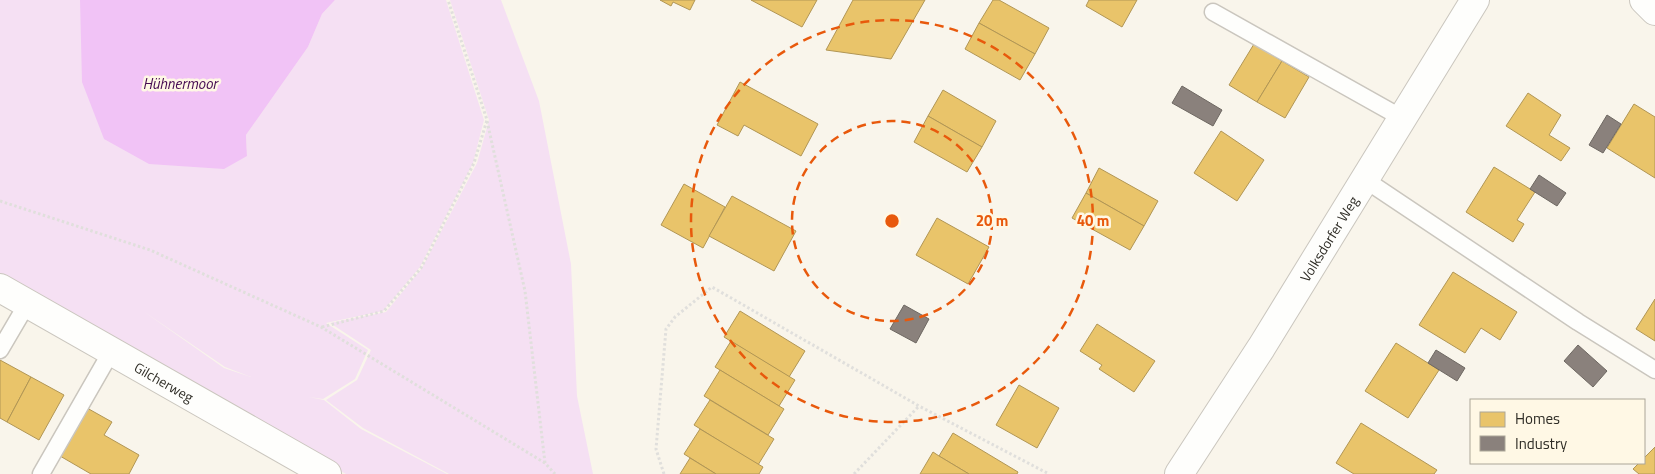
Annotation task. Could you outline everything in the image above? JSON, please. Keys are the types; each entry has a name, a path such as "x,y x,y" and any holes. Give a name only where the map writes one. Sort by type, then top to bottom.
{"street":[{"name":"Volksdorfer Weg","path":"1179,474 1475,0"},
{"path":"1644,0 1655,11"},
{"name":"Gilcherweg","path":"0,288 327,474"}],"lane":[{"path":"1213,12 1402,118"},
{"path":"1364,179 1578,322 1655,370"},
{"path":"0,350 27,304"},
{"path":"41,474 111,352"}],"path":[{"path":"448,0 487,120 525,291 545,463"},
{"path":"321,327 384,311 421,268 474,163 487,120"},
{"path":"0,202 150,250 321,327 545,463 555,474"},
{"path":"664,474 656,449 666,329 675,317 712,287 919,406 1048,474"},
{"path":"854,474 919,406"}],"shaded area":[{"path":"0,0 80,0 247,156 246,135 308,47 322,14 335,0 446,0 484,120 473,163 420,267 383,311 326,323 368,350 355,379 323,399 309,397 324,400 361,429 447,474 346,474 0,276 0,202 2,202 0,201","holes":["143,311 225,367 251,377 224,368"]},
{"path":"450,0 501,0 539,101 571,264 577,396 593,474 449,474 363,428 326,400 357,380 371,350 330,323 386,312 422,268 477,163 489,120"}],"water":[{"name":"Hühnermoor","path":"80,0 335,0 322,14 308,47 246,135 247,156 224,169 149,164 104,139 82,82"}],"building: Homes":[{"path":"660,0 695,0 690,10 673,2 671,6"},
{"path":"751,0 817,0 802,27"},
{"path":"853,0 925,0 891,59 826,50"},
{"path":"993,0 999,0 1049,28 1035,54 979,23"},
{"path":"1089,0 1137,0 1122,27 1086,6"},
{"path":"979,23 1035,54 1020,80 965,49"},
{"path":"1254,44 1282,61 1257,102 1229,85"},
{"path":"1282,61 1309,77 1285,118 1257,102"},
{"path":"740,82 818,124 801,156 744,125 738,136 717,125"},
{"path":"943,90 996,121 982,147 928,116"},
{"path":"1528,93 1561,115 1549,135 1570,148 1561,161 1506,126"},
{"path":"1634,104 1655,117 1655,178 1607,148"},
{"path":"928,116 982,147 967,172 914,142"},
{"path":"1221,131 1264,160 1237,201 1194,173"},
{"path":"1494,167 1535,192 1517,220 1524,224 1513,242 1466,212"},
{"path":"1099,168 1158,201 1144,226 1086,193"},
{"path":"684,184 725,207 703,248 661,225"},
{"path":"1086,193 1144,226 1130,250 1072,218"},
{"path":"732,196 796,231 774,271 709,236"},
{"path":"937,218 989,247 968,284 916,255"},
{"path":"1453,272 1517,312 1500,340 1481,328 1465,353 1419,325"},
{"path":"1655,299 1655,341 1636,329"},
{"path":"740,311 805,351 789,377 724,337"},
{"path":"1097,324 1155,361 1134,392 1099,369 1102,365 1080,351"},
{"path":"731,341 795,380 779,406 715,367"},
{"path":"1396,343 1439,370 1408,418 1365,391"},
{"path":"0,360 31,377 7,422 0,418"},
{"path":"720,370 784,409 768,435 704,396"},
{"path":"31,377 64,395 39,440 7,422"},
{"path":"1019,385 1059,408 1037,448 996,425"},
{"path":"710,400 774,439 758,465 694,425"},
{"path":"87,408 112,422 104,435 139,455 129,474 91,474 60,456"},
{"path":"1361,423 1437,470 1434,474 1354,474 1336,463"},
{"path":"700,429 763,467 759,474 716,474 684,454"},
{"path":"953,433 1018,472 1017,474 969,474 939,456"},
{"path":"1655,447 1655,474 1639,474 1633,469 1638,464 1645,464 1645,457"},
{"path":"933,452 939,456 969,474 920,474"},
{"path":"690,458 716,474 680,474"}],"building: Industry":[{"path":"1182,86 1222,110 1213,126 1172,103"},
{"path":"1607,115 1621,124 1603,153 1589,145"},
{"path":"1539,175 1566,193 1557,206 1530,189"},
{"path":"904,305 929,319 916,343 890,329"},
{"path":"1578,345 1607,371 1593,387 1564,361"},
{"path":"1436,350 1465,368 1457,381 1428,363"}]}
